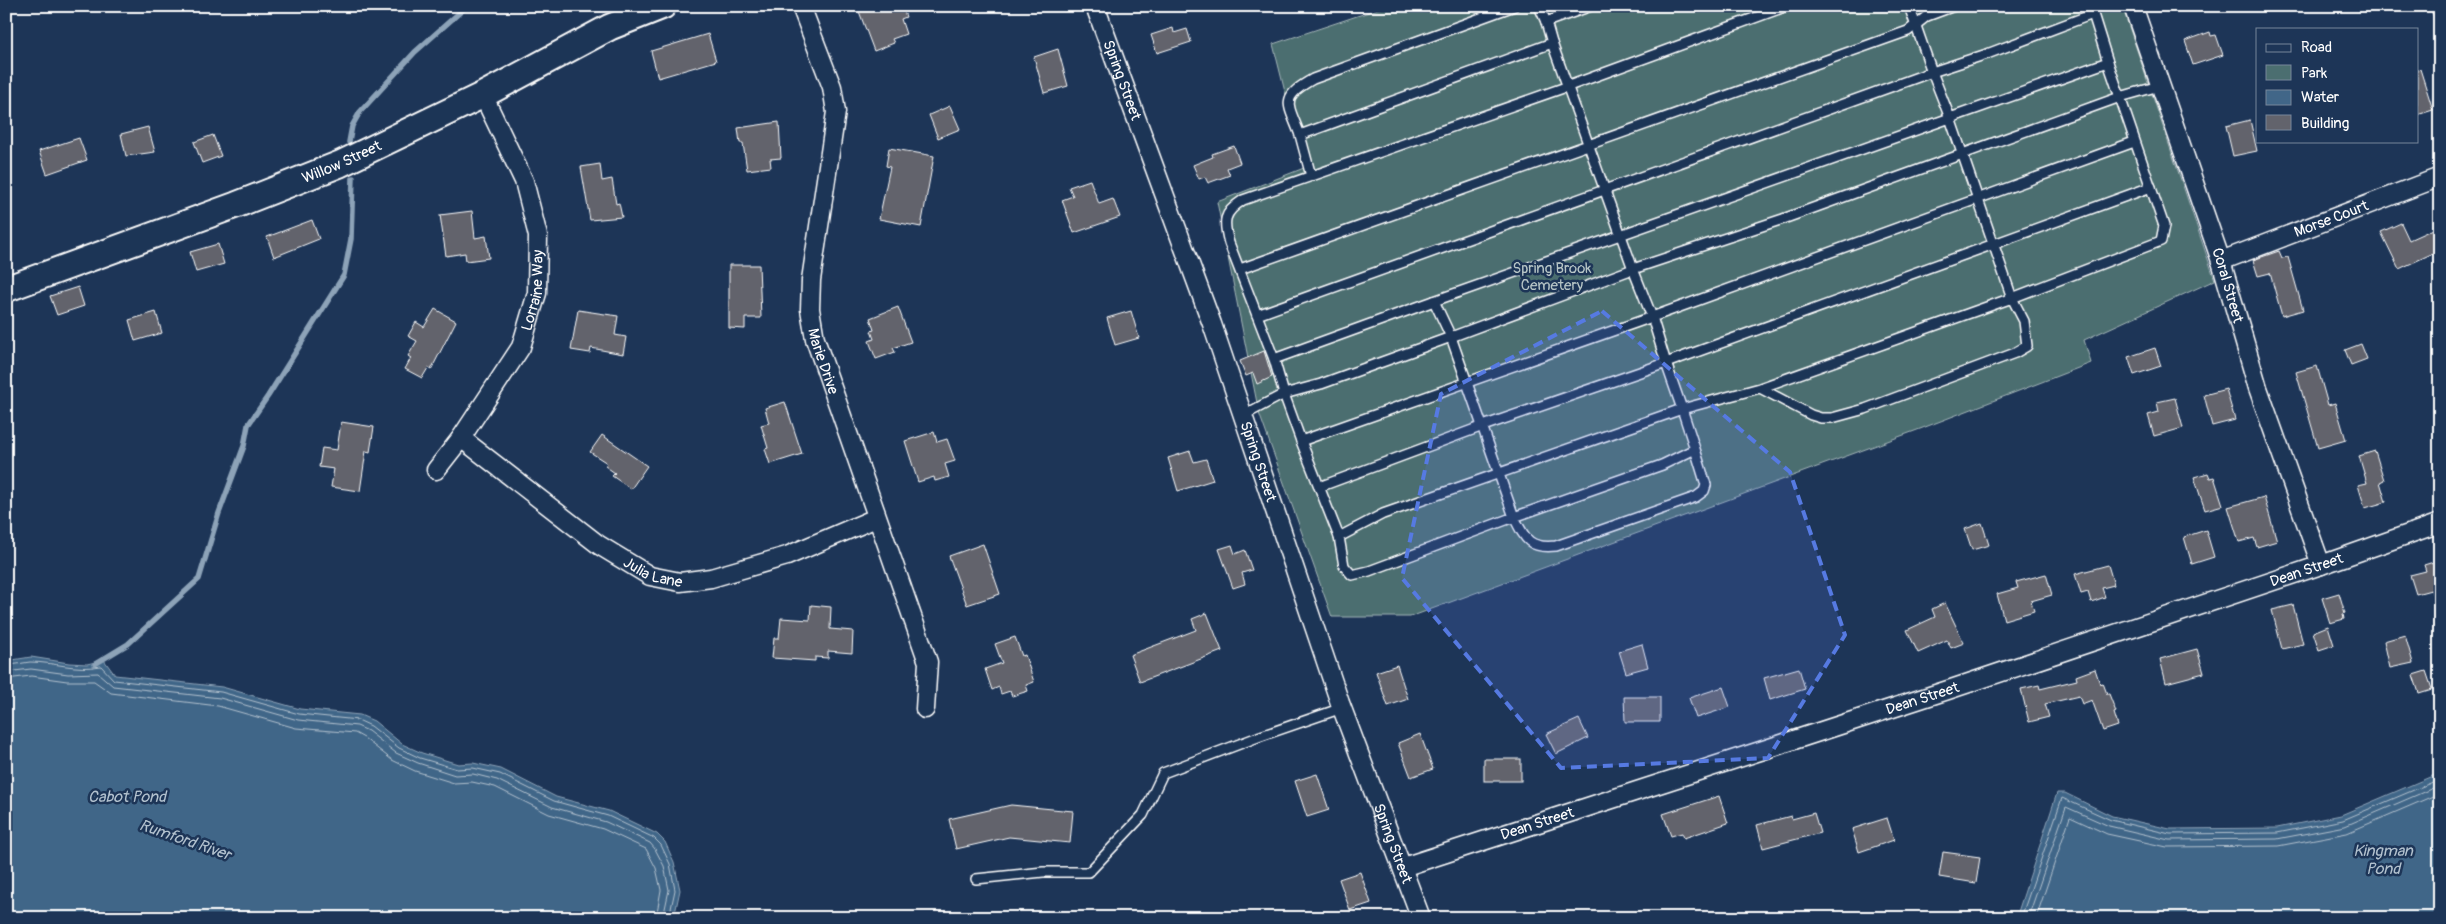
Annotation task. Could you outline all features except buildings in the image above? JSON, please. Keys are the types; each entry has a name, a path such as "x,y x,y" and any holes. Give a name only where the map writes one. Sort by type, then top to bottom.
{"street":[{"name":"Willow Street","path":"6,289 236,205 340,164 483,95 610,27 663,6"},
{"name":"Marie Drive","path":"801,6 832,87 836,112 832,155 811,280 810,309 815,339 876,518 928,662 925,709"},
{"name":"Spring Street","path":"1095,6 1244,415 1342,708 1403,867 1420,918"},
{"name":"Coral Street","path":"2133,6 2159,86 2221,260 2258,388 2321,565"},
{"name":"Lorraine Way","path":"436,470 461,438 520,347 537,293 538,236 524,180 483,95"},
{"name":"Morse Court","path":"2221,260 2440,177"},
{"name":"Julia Lane","path":"461,438 599,545 650,576 680,582 711,578 787,556 876,518"},
{"name":"Dean Street","path":"1403,867 1754,755 2321,565 2440,523"}],"lane":[{"path":"1311,176 1300,135 1290,108 1289,98 1293,90 1313,79 1514,6"},
{"path":"1434,301 1451,337 1514,517 1524,537 1533,545 1544,548 1556,546 1696,497 1704,491 1706,485 1652,317 1566,87 1546,22 1539,6"},
{"path":"1546,22 1591,6"},
{"path":"1695,449 1662,465 1352,575 1344,566 1339,537 1284,394 1274,359 1225,228 1226,218 1231,208 1243,200 1566,87 1788,6"},
{"path":"1760,388 1821,418 1832,418 1865,409 2015,353 2028,346 2024,321 2012,298 1992,245 1963,153 1909,6"},
{"path":"1240,269 1908,31 1927,16 1954,6"},
{"path":"2436,6 2440,16"},
{"path":"1257,315 1932,72 1987,54 2092,10 2134,142 2164,226 2161,241 2012,298 1760,388 1682,409 1383,514 1339,537"},
{"path":"1300,135 1552,43"},
{"path":"1274,359 2108,62"},
{"path":"1244,415 1284,394 1321,384 1633,269 1783,219 2120,97 2159,86"},
{"path":"1301,440 1652,317 2134,142"},
{"path":"1319,487 1483,426 1666,363 2151,187"},
{"path":"976,879 1043,872 1089,872 1143,815 1164,773 1258,737 1342,708"}],"highlighted area":[{"path":"1602,311 1790,472 1845,635 1768,758 1561,768 1402,578 1441,394"}],"green space":[{"name":"Spring Brook Cemetery","path":"1387,6 2122,6 2215,280 2084,340 2091,363 1920,429 1410,617 1332,617 1259,413 1217,202 1304,168 1273,44"}],"water":[{"name":"Cabot Pond","path":"31,657 87,664 104,660 115,675 222,687 300,709 360,715 374,721 402,744 422,753 458,764 473,763 501,769 556,797 609,811 657,834 665,842 674,862 680,890 674,918 6,918 6,661"},
{"name":"Kingman Pond","path":"2440,774 2440,918 2016,918 2057,793 2065,793 2112,816 2170,829 2277,828 2341,815"}],"waterway":[{"path":"349,142 352,126 360,112 415,52 467,6"},
{"path":"95,664 128,644 199,579 219,513 244,446 248,425 344,275 351,239 353,178"}],"water label":[{"name":"Rumford River","path":"185,840"}]}
